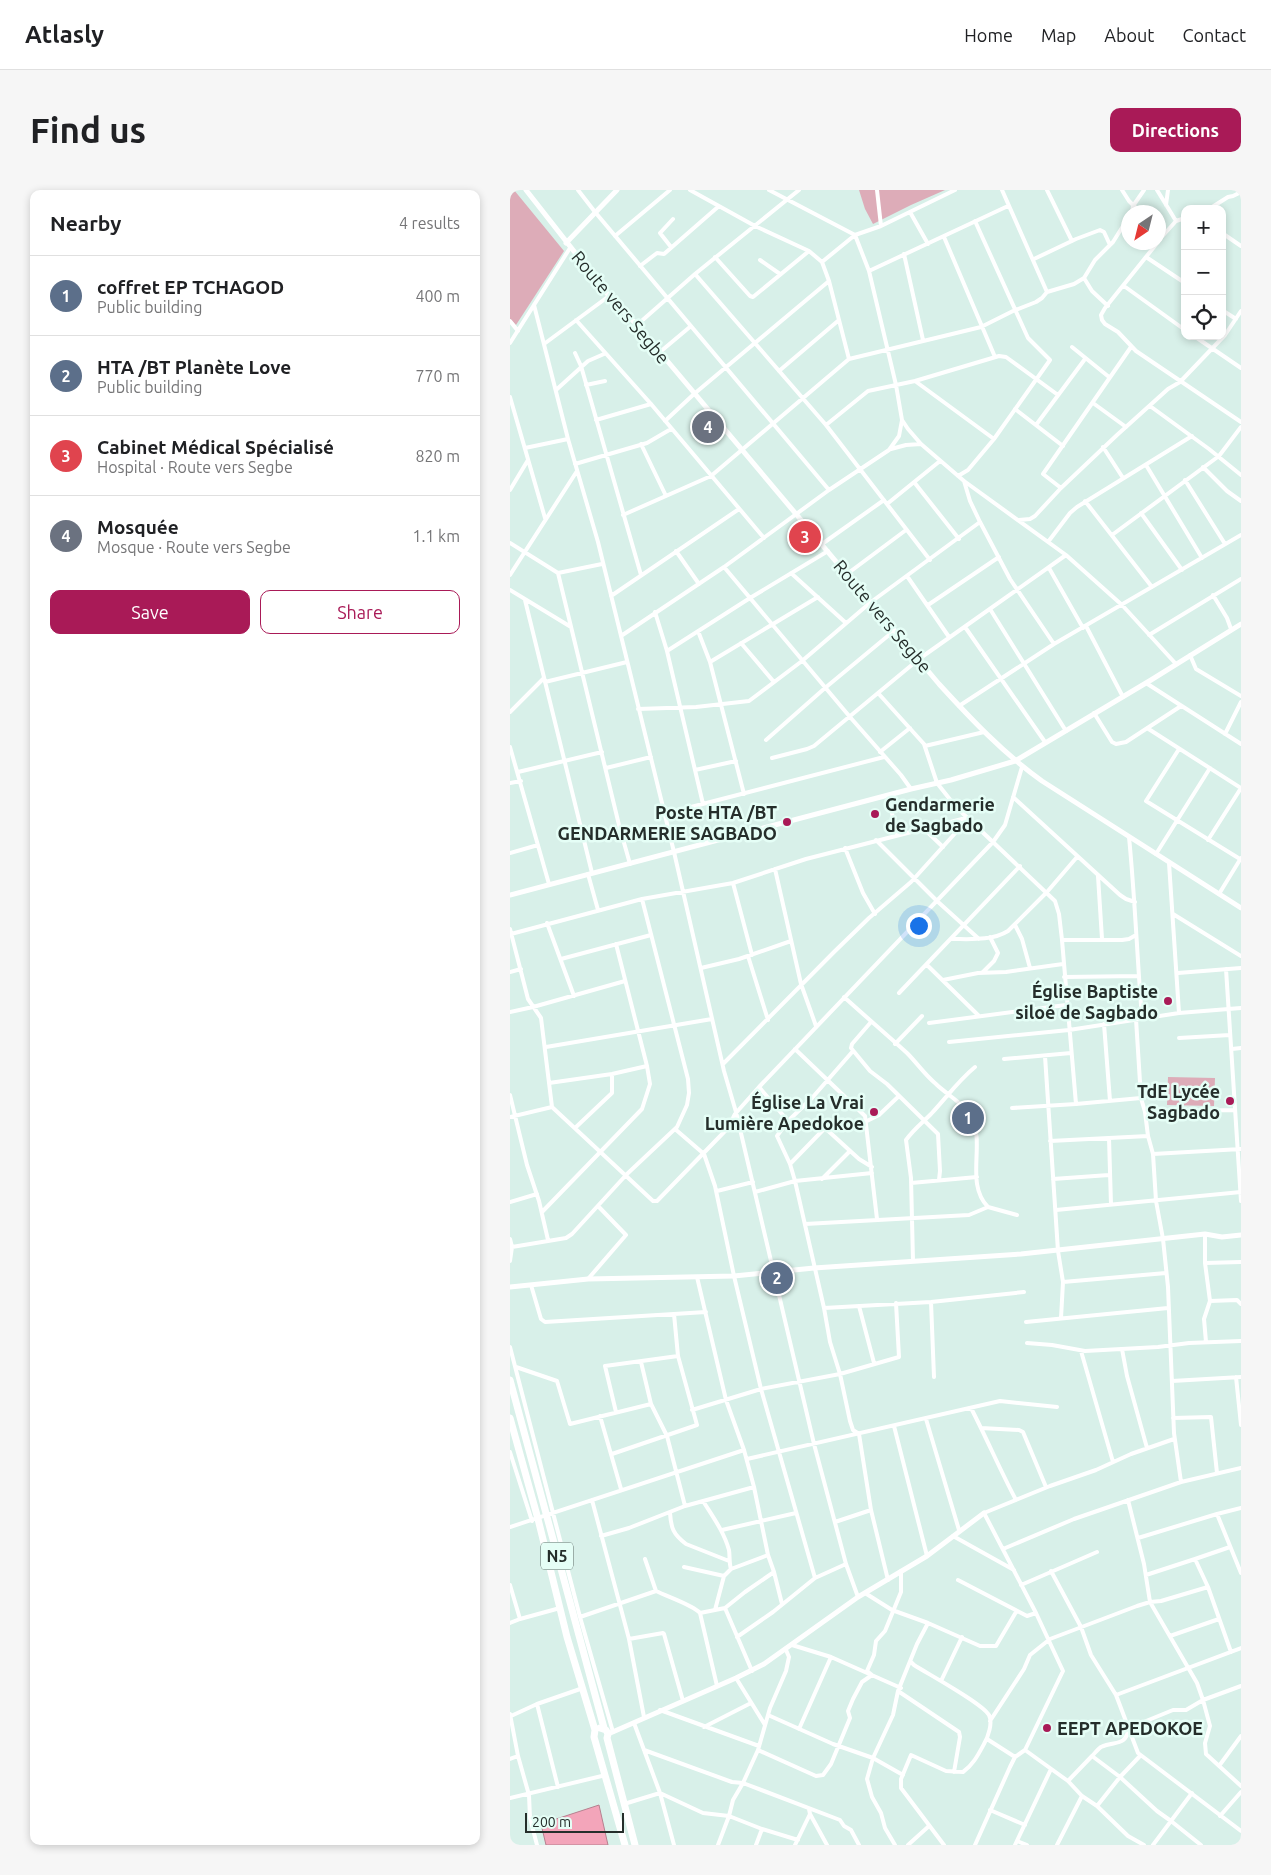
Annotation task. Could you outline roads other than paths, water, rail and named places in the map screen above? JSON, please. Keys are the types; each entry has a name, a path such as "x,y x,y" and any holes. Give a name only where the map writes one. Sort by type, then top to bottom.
{"highway":[{"name":"N5","path":"510,1380 551,1514 562,1574 608,1733 624,1804 636,1845"},
{"name":"N5","path":"510,1418 535,1520 595,1730 594,1734 625,1845"},
{"path":"595,1730 599,1728 608,1733 602,1742 596,1740"}],"street":[{"name":"Route vers Segbe","path":"526,190 609,296 637,325 959,706 984,732 1022,767 1241,908"},
{"path":"578,190 829,490"},
{"path":"566,242 617,190"},
{"path":"615,236 670,190"},
{"path":"690,190 755,226 809,251 822,262 829,281 849,359"},
{"path":"768,190 855,235 869,271 896,385 902,420 899,436 889,450"},
{"path":"637,325 695,274 799,190"},
{"path":"877,190 881,226"},
{"path":"822,262 855,235 881,226 955,190"},
{"path":"1002,190 1047,292"},
{"path":"1047,190 1072,241"},
{"path":"1122,190 1132,205"},
{"path":"1134,205 1144,190"},
{"path":"1157,190 1176,221"},
{"path":"1166,205 1168,190"},
{"path":"1215,205 1241,192"},
{"path":"640,266 657,253 664,254 719,206"},
{"path":"869,271 1008,206"},
{"path":"910,212 928,244"},
{"path":"671,247 660,233 674,219"},
{"path":"1166,232 1176,221 1181,219"},
{"path":"958,476 968,470 994,439 1050,360 1030,341 975,221"},
{"path":"623,515 711,476 849,359 981,327 1036,302 1047,292 1074,284 1084,278 1095,260 1110,245 1121,228"},
{"path":"1034,259 1100,230 1104,232 1110,245"},
{"path":"1226,236 1241,246"},
{"path":"944,237 995,357"},
{"path":"510,343 570,248"},
{"path":"1151,250 1101,315 1102,320 1118,332 1131,347 1241,422"},
{"path":"716,257 750,296 753,297 809,251"},
{"path":"904,254 923,340"},
{"path":"1146,257 1181,280"},
{"path":"760,260 780,274"},
{"path":"695,274 826,425 930,560"},
{"path":"1084,278 1092,292 1108,306"},
{"path":"665,421 694,394 829,281"},
{"path":"1124,286 1181,327"},
{"path":"544,344 609,296"},
{"path":"534,305 568,439 595,530 674,852 814,1444 846,1564 858,1597"},
{"path":"1019,520 1030,519 1035,516 1103,447 1168,390 1180,382 1225,335 1241,312"},
{"path":"1226,313 1236,319"},
{"path":"576,320 604,354 651,404 764,538"},
{"path":"779,371 839,320"},
{"path":"510,321 518,330"},
{"path":"660,352 691,326"},
{"path":"1200,340 1241,368"},
{"path":"1072,347 1109,377"},
{"path":"1061,488 1043,474 1131,347"},
{"path":"575,353 581,366 641,575"},
{"path":"556,390 589,360 604,354"},
{"path":"826,425 865,392 915,381 995,357 1006,357 1058,395"},
{"path":"1036,425 1085,359"},
{"path":"586,385 605,381"},
{"path":"915,381 994,439"},
{"path":"510,397 545,518"},
{"path":"1093,403 1126,427"},
{"path":"596,420 651,404"},
{"path":"1150,406 1219,456 1241,475"},
{"path":"1015,409 1063,446"},
{"path":"902,420 921,444 964,481 1066,555 1122,605 1176,664"},
{"path":"510,424 517,421"},
{"path":"1112,535 1219,456 1241,427"},
{"path":"575,464 641,444 671,429"},
{"path":"1048,542 1070,513 1086,501 1192,436"},
{"path":"526,448 568,439"},
{"path":"641,444 666,496"},
{"path":"621,636 724,567 829,490 889,450 906,445 921,444"},
{"path":"1103,447 1123,478"},
{"path":"510,490 528,459"},
{"path":"822,544 914,482 940,461"},
{"path":"1146,465 1202,558"},
{"path":"1204,467 1227,492 1241,502"},
{"path":"510,575 577,471"},
{"path":"1185,480 1225,544"},
{"path":"964,481 980,522 1010,579 1054,644"},
{"path":"914,482 959,539"},
{"path":"1086,501 1152,587"},
{"path":"611,596 739,509"},
{"path":"1142,513 1182,570"},
{"path":"638,709 680,708 749,701 802,661 871,602 980,522"},
{"path":"847,574 906,530"},
{"path":"959,706 1054,644 1241,535"},
{"path":"510,543 558,573 602,564"},
{"path":"676,551 699,584"},
{"path":"667,652 750,598 828,552"},
{"path":"772,758 811,748 919,659 1066,555"},
{"path":"928,605 999,557"},
{"path":"724,567 911,789"},
{"path":"1049,568 1123,697"},
{"path":"558,573 630,864"},
{"path":"791,573 846,622"},
{"path":"907,576 949,637"},
{"path":"1149,635 1241,578"},
{"path":"510,590 570,627"},
{"path":"1213,595 1232,629"},
{"path":"710,662 818,597"},
{"path":"524,600 564,760 598,910"},
{"path":"990,609 1066,731"},
{"path":"655,612 667,652 703,804"},
{"path":"510,894 937,783 1015,760 1146,684 1241,624"},
{"path":"964,627 1045,742"},
{"path":"766,740 895,630"},
{"path":"698,631 710,662 744,794"},
{"path":"741,643 774,682"},
{"path":"1190,655 1196,669 1241,696"},
{"path":"510,712 544,680 627,662"},
{"path":"1146,684 1241,744"},
{"path":"878,693 925,746 937,783 967,819 1020,866 1047,892 1058,906 1076,1104"},
{"path":"1225,734 1241,702"},
{"path":"1094,713 1114,744 1126,742 1181,706"},
{"path":"880,752 910,728"},
{"path":"1147,728 1241,788 1208,840"},
{"path":"925,746 984,732"},
{"path":"510,747 549,884"},
{"path":"1179,749 1146,801 1241,859 1219,894"},
{"path":"518,772 602,752"},
{"path":"606,768 650,757"},
{"path":"664,814 884,757"},
{"path":"695,770 736,761"},
{"path":"967,819 844,848 733,883 682,891 511,932 528,999 541,1018 552,1107 653,1201 656,1201 728,1128 736,1112 816,1026 993,842 1005,825 1022,767"},
{"path":"1156,854 1210,768"},
{"path":"510,783 521,781"},
{"path":"888,796 897,835"},
{"path":"1014,797 1098,876 1120,895 1135,902"},
{"path":"723,1064 768,1020 801,984 914,879 967,819"},
{"path":"923,828 944,847"},
{"path":"1129,837 1142,1018"},
{"path":"876,840 914,879 979,939"},
{"path":"510,853 538,845"},
{"path":"844,848 863,893 875,914"},
{"path":"952,939 979,939 1002,934 1015,925 1077,857"},
{"path":"1169,862 1178,973 1179,1012"},
{"path":"899,993 1020,866"},
{"path":"774,869 801,984 816,1026"},
{"path":"1098,876 1102,939"},
{"path":"733,883 750,956 768,1020"},
{"path":"512,1247 570,1236 626,1176 675,1129 682,1117 689,1093 688,1079 642,900"},
{"path":"1173,914 1241,956"},
{"path":"547,924 574,996"},
{"path":"1015,925 1022,939 1030,968"},
{"path":"561,959 652,935"},
{"path":"1062,940 1129,939 1136,935"},
{"path":"983,972 994,961 998,953 990,937"},
{"path":"701,968 750,956 791,941"},
{"path":"542,1212 644,1107 650,1088 647,1066 616,944"},
{"path":"943,980 983,972 1006,972 1063,964"},
{"path":"927,965 980,1016"},
{"path":"1178,973 1241,968"},
{"path":"510,972 520,969"},
{"path":"1226,969 1241,1202"},
{"path":"1064,977 1138,976"},
{"path":"510,1012 625,981"},
{"path":"844,997 908,1054 935,1084 948,1093 972,1118 976,1134 977,1178 982,1199 988,1207 1017,1215"},
{"path":"929,1023 1066,1004"},
{"path":"949,1042 1068,1030 1179,1012 1241,1008"},
{"path":"895,1044 922,1016"},
{"path":"546,1047 712,1019"},
{"path":"1136,1019 1141,1098 1153,1154 1156,1202 1163,1239 1174,1439 1181,1482"},
{"path":"871,1022 852,1044 851,1048 870,1071 887,1084 939,1136 940,1171 938,1180"},
{"path":"1104,1024 1110,1101"},
{"path":"1179,1038 1230,1035"},
{"path":"1232,1049 1241,1048"},
{"path":"795,1049 864,1114 867,1121 877,1219"},
{"path":"853,1051 812,1098 788,1121 777,1136 795,1180 830,1342 840,1374 850,1421 853,1430 859,1434 871,1510 888,1580"},
{"path":"1004,1059 1071,1053"},
{"path":"1045,1056 1058,1251 1063,1282 1062,1318"},
{"path":"549,1083 612,1074 647,1066"},
{"path":"913,1261 911,1183 906,1142 923,1120 933,1112 948,1093 975,1067"},
{"path":"575,1128 613,1092 612,1074"},
{"path":"759,1087 788,1121"},
{"path":"510,1095 512,1116 537,1194 548,1240"},
{"path":"867,1121 879,1115 899,1096"},
{"path":"1012,1108 1141,1098"},
{"path":"512,1116 552,1107"},
{"path":"1145,1112 1234,1110"},
{"path":"790,1164 824,1128 872,1167"},
{"path":"675,1129 704,1154 717,1192 734,1276 761,1389 780,1450 815,1578"},
{"path":"1050,1141 1148,1136"},
{"path":"1109,1138 1111,1205"},
{"path":"1153,1154 1239,1149"},
{"path":"822,1179 850,1151"},
{"path":"755,1192 795,1180 872,1173"},
{"path":"1054,1179 1109,1175"},
{"path":"911,1183 977,1178"},
{"path":"717,1192 753,1182"},
{"path":"1056,1210 1156,1202 1241,1192"},
{"path":"510,1202 537,1194"},
{"path":"588,1279 626,1234 598,1206"},
{"path":"805,1224 969,1215 988,1207"},
{"path":"1205,1234 1205,1263 1210,1301 1204,1319 1206,1342"},
{"path":"510,1287 588,1279 734,1276 772,1271 1058,1251 1205,1234 1222,1237 1241,1235"},
{"path":"510,1239 512,1247 510,1261"},
{"path":"1205,1263 1241,1262"},
{"path":"1063,1282 1166,1273"},
{"path":"698,1277 726,1400 747,1458 768,1555 782,1604"},
{"path":"532,1285 541,1319 545,1322 706,1312"},
{"path":"824,1308 931,1302 1024,1292"},
{"path":"1210,1301 1237,1300 1241,1304"},
{"path":"931,1302 934,1377"},
{"path":"692,1410 761,1389 840,1374 898,1357 896,1303"},
{"path":"859,1306 874,1363"},
{"path":"1026,1322 1168,1308"},
{"path":"612,1454 697,1425 678,1356 674,1314"},
{"path":"1027,1343 1052,1345 1081,1351 1241,1341"},
{"path":"510,1347 608,1733 752,1670 786,1650 858,1597 927,1556 952,1535 984,1513 1046,1487 1174,1439"},
{"path":"1122,1349 1126,1376 1147,1448"},
{"path":"1081,1351 1113,1462"},
{"path":"616,1412 605,1367 678,1356"},
{"path":"641,1362 651,1404 667,1436 685,1506"},
{"path":"516,1367 557,1381 570,1424 651,1404"},
{"path":"1236,1377 1241,1425"},
{"path":"1172,1381 1241,1377"},
{"path":"747,1458 1004,1401 1057,1407"},
{"path":"971,1408 1016,1500"},
{"path":"600,1416 621,1489"},
{"path":"1173,1418 1211,1417 1217,1473"},
{"path":"926,1419 959,1530"},
{"path":"894,1426 927,1556"},
{"path":"981,1428 1019,1430 1023,1432 1046,1487"},
{"path":"510,1527 744,1450"},
{"path":"510,1452 535,1520"},
{"path":"1003,1549 1074,1519 1128,1500 1181,1482 1241,1468"},
{"path":"601,1536 670,1513 685,1506 754,1487"},
{"path":"592,1500 629,1639 644,1718"},
{"path":"1128,1500 1146,1575 1150,1602 1188,1668 1203,1700 1210,1726 1205,1742 1206,1754 1241,1786"},
{"path":"703,1501 722,1530 730,1551 729,1561 731,1569"},
{"path":"1138,1538 1241,1508"},
{"path":"835,1522 871,1510"},
{"path":"670,1513 671,1529 680,1540 729,1561"},
{"path":"722,1530 796,1513"},
{"path":"975,1845 1016,1757 1025,1750 1064,1672 1050,1639 984,1513"},
{"path":"1217,1514 1241,1573"},
{"path":"952,1535 1014,1570"},
{"path":"1146,1575 1230,1547"},
{"path":"1022,1585 1097,1552"},
{"path":"715,1610 724,1576 731,1569 768,1555"},
{"path":"645,1559 656,1591 673,1600 695,1607 700,1613 717,1686"},
{"path":"1195,1559 1208,1587 1231,1652"},
{"path":"737,1637 815,1578 846,1564"},
{"path":"684,1567 724,1576"},
{"path":"901,1571 902,1587 885,1631 876,1641 874,1655 867,1672 900,1690 959,1732 960,1737 954,1772"},
{"path":"1051,1571 1081,1627 1091,1655 1116,1695 1140,1756 1192,1792 1241,1831"},
{"path":"700,1613 725,1608 744,1592 774,1572"},
{"path":"958,1580 1016,1612 1027,1616 1036,1613"},
{"path":"510,1585 520,1619"},
{"path":"944,1845 901,1788 903,1775 911,1755 946,1771 963,1772 976,1758 987,1739 990,1721 1024,1670 1030,1655 1050,1639 1150,1602 1161,1601 1208,1587"},
{"path":"580,1617 656,1591"},
{"path":"865,1593 892,1610 928,1623 980,1646 996,1646 1016,1612"},
{"path":"510,1623 560,1608"},
{"path":"725,1608 752,1670"},
{"path":"1170,1636 1219,1619"},
{"path":"894,1845 885,1828 881,1813 870,1794 867,1783 868,1773 891,1720 918,1642 928,1623"},
{"path":"629,1639 656,1633 664,1634 683,1701"},
{"path":"941,1681 962,1637"},
{"path":"792,1645 831,1658 872,1675"},
{"path":"1116,1695 1241,1648"},
{"path":"718,1845 733,1800 744,1783 758,1748 768,1715 788,1664 789,1657 786,1650"},
{"path":"799,1729 831,1658"},
{"path":"911,1662 987,1712 990,1721"},
{"path":"660,1710 758,1748 818,1776 823,1775 827,1770 838,1747 850,1718 848,1711 862,1682 872,1675"},
{"path":"736,1678 766,1725"},
{"path":"1129,1728 1173,1710 1186,1710 1203,1700 1241,1686"},
{"path":"537,1845 530,1818 529,1794 518,1756 510,1715 583,1688"},
{"path":"704,1727 751,1703"},
{"path":"537,1704 558,1787"},
{"path":"768,1715 838,1747 873,1758 903,1775"},
{"path":"634,1722 660,1793 674,1845"},
{"path":"1068,1781 1101,1747 1123,1741 1129,1728"},
{"path":"1219,1766 1241,1736"},
{"path":"987,1739 1016,1757"},
{"path":"644,1750 732,1782 744,1783 840,1820 844,1826 851,1830 859,1845"},
{"path":"1025,1750 1068,1781 1082,1796 1097,1806 1128,1836 1144,1845"},
{"path":"510,1758 518,1756"},
{"path":"1092,1756 1201,1845"},
{"path":"1097,1806 1140,1756"},
{"path":"1027,1845 1016,1843 1034,1801 1051,1770"},
{"path":"510,1798 606,1776"},
{"path":"1154,1845 1192,1792"},
{"path":"1220,1816 1241,1792"},
{"path":"624,1804 660,1793 703,1813 729,1816 798,1840"},
{"path":"1057,1845 1082,1796"},
{"path":"809,1809 827,1845"},
{"path":"990,1810 1025,1825"},
{"path":"795,1845 810,1814"},
{"path":"908,1845 929,1826"},
{"path":"756,1845 762,1829"}],"place":[{"name":"Mosquée","path":"708,427"},
{"name":"Cabinet Médical Spécialisé","path":"805,537"},
{"name":"Gendarmerie de Sagbado","path":"875,814"},
{"name":"Poste HTA /BT GENDARMERIE SAGBADO","path":"787,822"},
{"name":"Église Baptiste siloé de Sagbado","path":"1168,1001"},
{"name":"TdE Lycée Sagbado","path":"1230,1101"},
{"name":"Église La Vrai Lumière Apedokoe","path":"874,1112"},
{"name":"coffret EP TCHAGOD","path":"968,1118"},
{"name":"HTA /BT Planète Love","path":"777,1278"},
{"name":"EEPT APEDOKOE","path":"1047,1728"}]}
